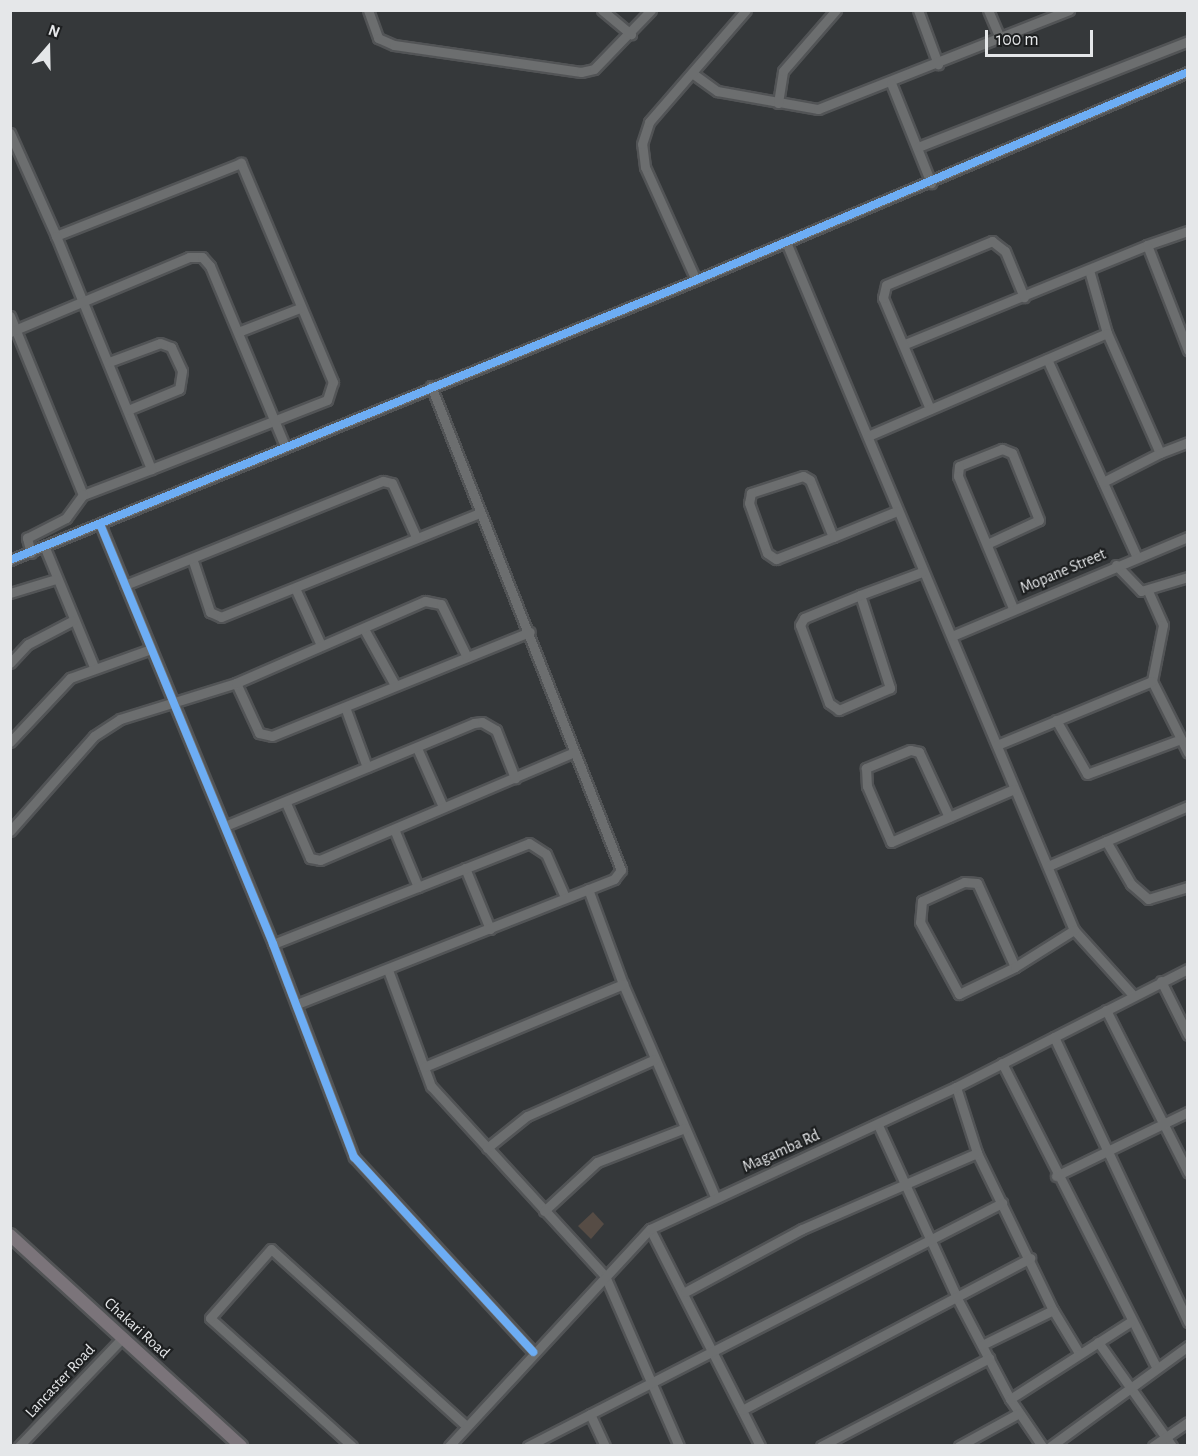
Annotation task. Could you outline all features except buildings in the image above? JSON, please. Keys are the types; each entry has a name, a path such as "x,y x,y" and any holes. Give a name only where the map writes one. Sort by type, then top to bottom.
{"main road":[{"name":"Chakari Road","path":"10,1235 241,1446"}],"street":[{"path":"368,10 378,38 394,45 580,72 594,69 631,34 651,10"},
{"path":"602,10 631,34"},
{"path":"696,280 645,167 642,144 649,122 746,10"},
{"path":"778,103 783,70 836,10"},
{"path":"918,10 938,64"},
{"path":"988,10 1000,38"},
{"path":"692,73 717,91 818,109 891,83 1063,12"},
{"path":"918,147 1188,41"},
{"path":"10,560 45,548 285,446 931,183 1188,72"},
{"path":"891,83 931,183"},
{"path":"10,133 109,362 151,469"},
{"path":"31,553 27,538 66,518 83,495 327,400 333,392 333,382 241,163 56,236"},
{"path":"905,344 1147,245 1188,231"},
{"path":"930,409 905,344 883,298 886,285 992,241 1005,251 1024,297"},
{"path":"786,242 868,436 922,572 952,636 1074,930 1133,995"},
{"path":"1147,245 1188,350"},
{"path":"13,331 82,300 189,257 202,257 210,266 285,446"},
{"path":"1089,270 1107,333 1160,453"},
{"path":"238,332 300,308"},
{"path":"10,316 13,331 83,495"},
{"path":"868,436 1107,333"},
{"path":"109,362 160,343 171,347 182,371 179,389 128,411"},
{"path":"1047,359 1136,555"},
{"path":"297,1004 614,879 621,870 530,632 480,513 431,386"},
{"path":"1103,482 1160,453 1188,442"},
{"path":"987,544 1039,520 1016,460 1002,449 959,466 962,489 1012,608"},
{"path":"833,537 810,480 803,476 751,493 749,503 770,557 833,537 897,511"},
{"path":"125,585 193,561 383,481 392,483 416,537"},
{"path":"193,561 215,617 295,588 416,537 480,513"},
{"path":"100,524 273,944 354,1157 533,1352"},
{"name":"Mopane Street","path":"952,636 1136,555 1188,537"},
{"path":"45,548 72,621 94,668"},
{"path":"1116,565 1132,586 1148,591 1188,577"},
{"path":"860,595 890,688 839,710 829,704 800,625 804,618 860,595 922,572"},
{"path":"10,593 56,579"},
{"path":"295,588 321,645"},
{"path":"1148,591 1163,625 1152,681 1188,753"},
{"path":"10,831 93,736 120,719 175,704 236,682 434,600 441,604 466,655"},
{"path":"10,663 27,644 72,621"},
{"path":"364,629 395,685"},
{"path":"236,682 264,736 345,708 466,655 530,632"},
{"path":"10,742 59,687 94,668 151,649"},
{"path":"998,745 1152,681"},
{"path":"345,708 367,766"},
{"path":"1056,720 1087,774 1182,739"},
{"path":"225,826 286,803 367,766 482,722 496,730 515,778"},
{"path":"417,748 443,807"},
{"path":"949,817 919,752 910,750 866,768 867,786 891,842 1014,789"},
{"path":"286,803 310,858 320,860 574,752"},
{"path":"1048,866 1188,806"},
{"path":"394,829 418,887"},
{"path":"1106,841 1131,884 1148,899 1188,886"},
{"path":"273,944 529,843 537,845 546,854 565,897"},
{"path":"465,868 490,929"},
{"path":"1015,967 976,883 964,882 922,902 920,922 954,990 970,991 1015,967 1074,930"},
{"path":"588,889 623,984 715,1197"},
{"name":"Magamba Rd","path":"449,1446 533,1352 650,1229 715,1197 878,1125 1188,969"},
{"path":"388,970 431,1086 605,1276 679,1446"},
{"path":"1161,981 1188,1035"},
{"path":"424,1067 623,984"},
{"path":"1106,1010 1188,1172"},
{"path":"1054,1037 1188,1322"},
{"path":"487,1148 527,1116 655,1059"},
{"path":"1002,1063 1056,1176 1130,1322 1156,1367"},
{"path":"956,1087 977,1153 1030,1258 1053,1310 1079,1353"},
{"path":"1056,1176 1188,1112"},
{"path":"878,1125 903,1185 958,1300 1010,1399 1042,1446"},
{"path":"544,1211 597,1162 685,1128"},
{"path":"685,1292 802,1229 977,1153"},
{"path":"529,1446 712,1348 1002,1203"},
{"path":"650,1229 685,1292 760,1446"},
{"path":"352,1446 210,1318 271,1249 466,1426"},
{"path":"742,1410 958,1300 1030,1258"},
{"path":"982,1345 1053,1310"},
{"path":"1010,1399 1130,1322"},
{"name":"Lancaster Road","path":"19,1446 123,1337"},
{"path":"1098,1342 1133,1386 1172,1446"},
{"path":"1051,1446 1156,1367 1188,1346"},
{"path":"820,1446 989,1358"},
{"path":"959,1446 1019,1413"},
{"path":"590,1414 605,1446"},
{"path":"1153,1446 1188,1422"}],"cycle path":[{"path":"10,560 696,280 1188,72"},
{"path":"100,524 273,944 354,1157 533,1352"}]}
